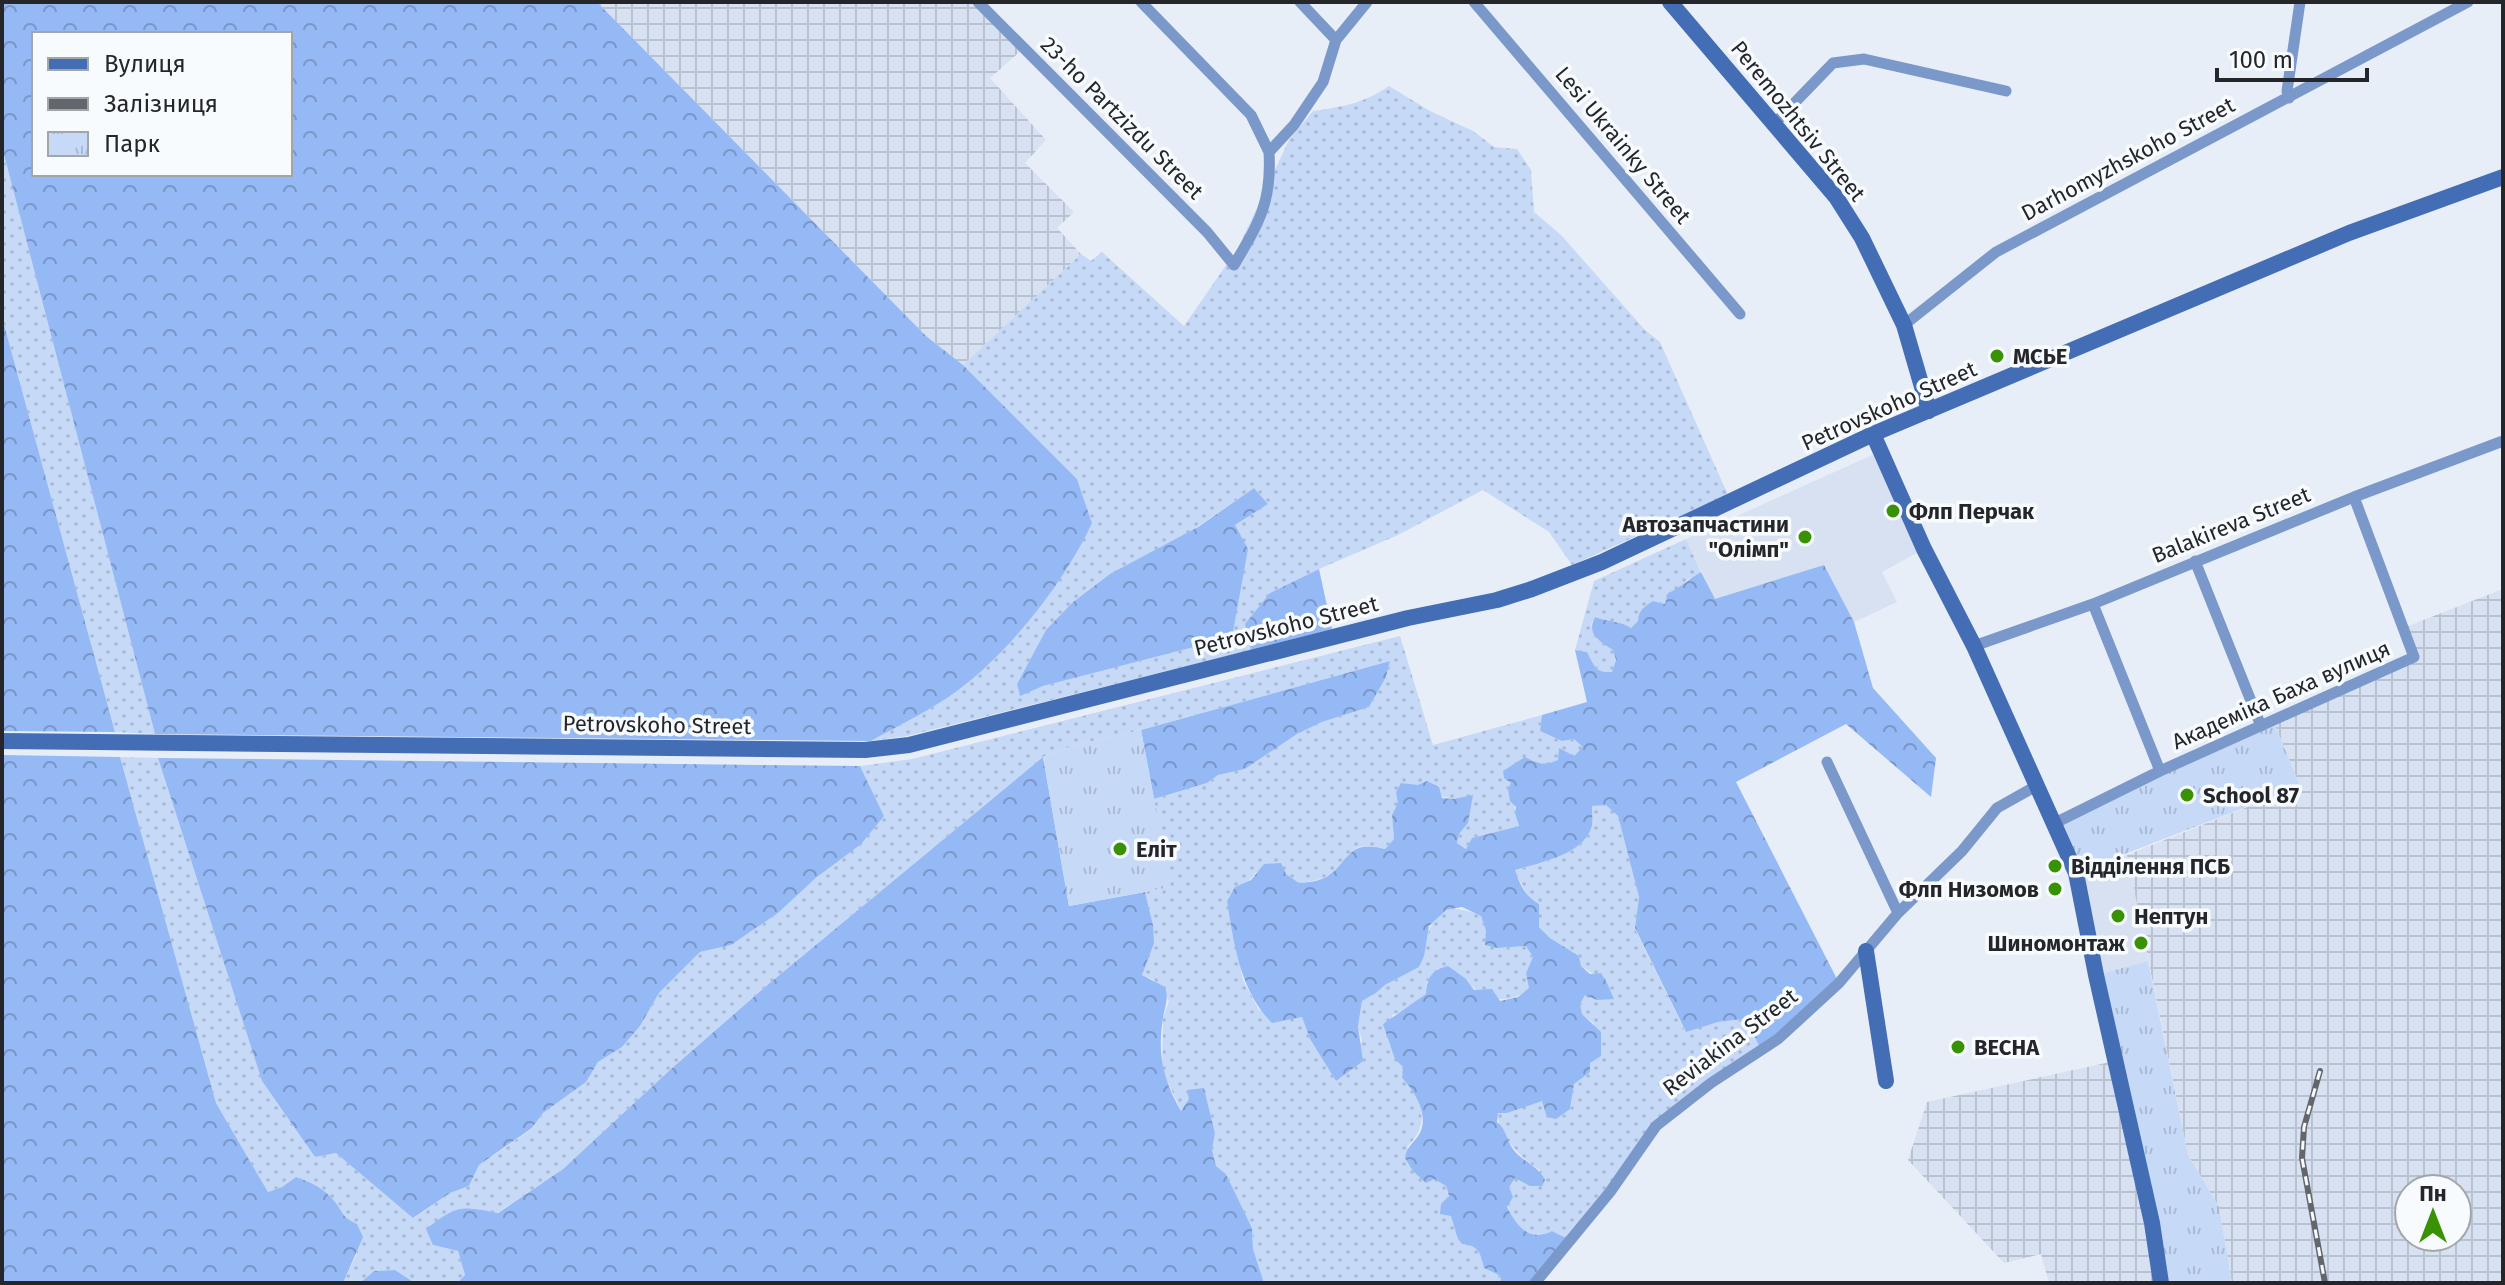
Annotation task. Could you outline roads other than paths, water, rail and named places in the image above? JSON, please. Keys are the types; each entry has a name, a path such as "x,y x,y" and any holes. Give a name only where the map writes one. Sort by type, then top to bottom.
{"main road":[{"name":"Peremozhtsiv Street","path":"1670,2 1836,197 1862,238 1904,325 1929,411"},
{"name":"Petrovskoho Street","path":"2,741 865,750 909,745 1532,589 1602,562 1873,434 2349,233 2503,177"},
{"path":"1873,434 1924,549 1974,646 2076,873 2152,1223 2161,1283"},
{"path":"1866,951 1886,1081"}],"street":[{"name":"23-ho Partzizdu Street","path":"978,2 1207,232 1234,265 1260,221 1271,181 1269,152"},
{"path":"1141,2 1251,115 1269,152 1294,125 1323,82 1336,40 1367,2"},
{"path":"1300,2 1336,40"},
{"name":"Lesi Ukrainky Street","path":"1474,2 1740,314"},
{"path":"2289,98 2287,91 2300,2"},
{"name":"Darhomyzhskoho Street","path":"1904,325 1996,252 2468,2"},
{"path":"1775,123 1833,63 1864,59 2006,91"},
{"name":"Balakireva Street","path":"1974,646 2093,604 2354,497 2503,441"},
{"name":"Академіка Баха вулиця","path":"2055,823 2160,771 2414,657 2354,497"},
{"path":"2195,561 2261,726"},
{"path":"2093,604 2160,771"},
{"path":"1827,762 1898,913"},
{"name":"Reviakina Street","path":"1535,1283 1610,1192 1656,1126 1711,1083 1778,1039 1839,983 1898,913 1962,851 1997,808 2036,786"}],"railway":[{"path":"2320,1071 2304,1127 2302,1158 2325,1283"}],"place":[{"name":"МСЬЕ","path":"1997,356"},
{"name":"Флп Перчак","path":"1893,511"},
{"name":"Автозапчастини \"Олімп\"","path":"1805,537"},
{"name":"School 87","path":"2187,795"},
{"name":"Еліт","path":"1120,849"},
{"name":"Відділення ПСБ","path":"2055,866"},
{"name":"Флп Низомов","path":"2055,889"},
{"name":"Нептун","path":"2118,916"},
{"name":"Шиномонтаж","path":"2141,943"},
{"name":"ВЕСНА","path":"1958,1047"}]}
